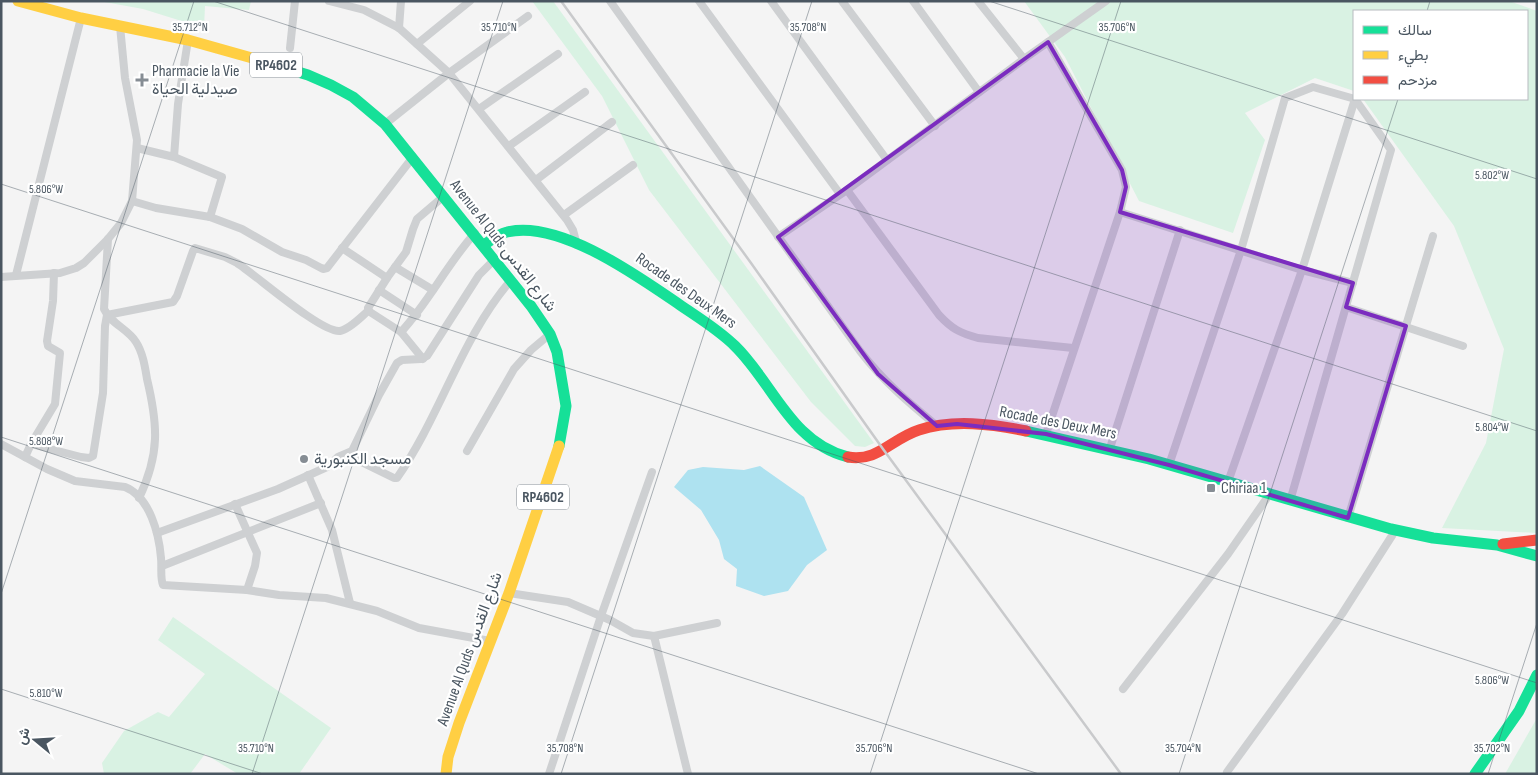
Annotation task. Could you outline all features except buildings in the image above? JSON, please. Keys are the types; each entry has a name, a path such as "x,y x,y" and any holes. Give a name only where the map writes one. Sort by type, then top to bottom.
{"main road":[{"name":"Avenue Al Quds شارع القدس","path":"18,1 81,18 188,40 274,64 324,82 353,97 385,124 413,157 495,259 550,334 557,352 566,406 563,431 556,460 459,723 448,757 446,774"},
{"name":"Rocade des Deux Mers","path":"484,245 498,235 512,230 527,230 549,234 620,265 639,276 720,334 748,360 798,426 812,440 828,450 848,457 870,457 908,435 925,428 957,424 1015,429 1110,448 1395,531 1434,538 1497,545 1537,556"},
{"name":"Rocade des Deux Mers","path":"1497,545 1537,540"},
{"path":"1475,774 1520,711 1537,675"}],"street":[{"path":"290,48 295,1"},
{"path":"330,1 355,4 399,28 449,72 564,215 573,230 577,245"},
{"path":"399,28 401,1"},
{"path":"610,1 878,374 904,399 937,426"},
{"path":"700,1 843,192 952,328 963,334 978,338 1073,348"},
{"path":"770,1 887,160"},
{"path":"842,1 934,126"},
{"path":"913,1 979,92"},
{"path":"978,1 1024,59"},
{"path":"778,237 1106,1"},
{"path":"417,44 467,2"},
{"path":"385,124 449,72 528,16"},
{"path":"16,275 81,18"},
{"path":"1,277 54,273 76,268 108,239 121,223 132,201 137,148 122,62 120,26"},
{"path":"174,157 178,104 188,40"},
{"path":"1046,434 1073,348 1120,212 1126,187 1122,170 1048,42"},
{"path":"479,108 558,54"},
{"path":"1169,464 1241,250 1285,98 1313,87 1353,98"},
{"path":"509,146 585,92"},
{"path":"1228,482 1302,270 1355,100"},
{"path":"1290,501 1391,150 1356,100"},
{"path":"536,180 612,122"},
{"path":"137,148 174,157 222,177 210,218"},
{"path":"132,201 156,208 210,218 242,229 282,252 322,268 327,268 413,157"},
{"path":"564,215 633,165"},
{"path":"107,315 173,302 177,296 193,251 197,247 237,263 295,307 331,330 340,331 368,311 379,290 406,252 412,229 417,219 444,196"},
{"path":"1120,212 1302,270 1353,283"},
{"path":"1110,448 1180,230"},
{"path":"401,332 417,315 456,254 474,233"},
{"path":"1348,518 1433,236"},
{"path":"108,239 104,309 107,315 136,342 142,358 155,413 156,440 153,461 148,480 139,498"},
{"path":"342,248 387,278"},
{"path":"157,534 308,475 327,467 338,457 346,455 354,448 379,395 396,365 402,360 423,359 427,356 479,274 495,259"},
{"path":"395,267 434,290"},
{"path":"25,457 53,408 57,394 60,353 48,346 47,341 54,301 54,273"},
{"path":"346,455 397,478 428,424 482,320 498,294 511,280"},
{"path":"379,290 417,315"},
{"path":"1346,307 1463,346"},
{"path":"368,311 401,332 423,359"},
{"path":"31,444 81,457 88,458 93,456 103,393 107,315"},
{"path":"467,451 514,369 531,350 550,334"},
{"path":"1,444 76,481 125,487 132,491 149,512 157,534 164,586 247,590 278,595 326,598 377,611 419,628 490,641"},
{"path":"549,774 601,616 652,472"},
{"path":"308,475 334,538 350,603"},
{"path":"1123,689 1228,554 1269,495"},
{"path":"162,566 321,503"},
{"path":"236,504 257,554 247,590"},
{"path":"1226,772 1342,614 1395,531"},
{"path":"508,593 568,602 601,616 633,633 654,636 717,623"},
{"path":"654,636 688,774"}],"highlighted area":[{"path":"1048,42 1122,170 1126,187 1120,212 1353,283 1346,307 1406,326 1348,518 1169,465 1046,434 957,424 937,426 878,374 778,237"}],"green space":[{"path":"99,1 251,1 249,10 205,6 204,28 143,9"},
{"path":"532,1 553,1 874,443 865,447 855,446 811,402 649,190 602,96"},
{"path":"1024,1 1509,1 1537,11 1537,533 1442,528 1486,443 1504,349 1454,226 1364,100 1528,100 1528,10 1353,10 1353,91 1315,78 1245,113 1265,140 1233,233 1139,201 1065,57"},
{"path":"173,617 331,728 299,774 238,774 205,754 190,774 104,774 102,763 124,731 158,712 169,717 205,674 158,640"},
{"path":"1537,718 1537,774 1505,774"}],"water":[{"path":"760,466 804,497 827,550 807,565 788,591 764,596 736,586 737,569 724,559 719,540 701,510 674,487 688,470 703,467 744,470"}],"railway":[{"path":"561,1 883,449 1121,774"}],"traffic: fast":[{"path":"259,60 308,75 331,85 353,97 385,124 531,306 550,334 557,352 566,406 559,446"},
{"path":"484,245 504,233 528,230 550,234 574,242 621,266 709,324 735,346 797,425 828,450 848,457"},
{"path":"1026,431 1149,459 1391,529 1433,538 1497,545 1537,556"},
{"path":"1475,774 1519,711 1537,675"}],"traffic: slow":[{"path":"18,1 81,18 188,40 259,60"},
{"path":"446,774 448,757 459,723 509,593 559,446"}],"traffic: jam":[{"path":"848,457 859,458 868,456 909,434 945,425 1000,426 1026,431"},
{"path":"1503,544 1537,540"}],"place":[{"name":"Pharmacie la Vie صيدلية الحياة","path":"142,80"},
{"name":"مسجد الكنبورية","path":"304,459"},
{"name":"Chiriaa 1","path":"1211,488"}]}
